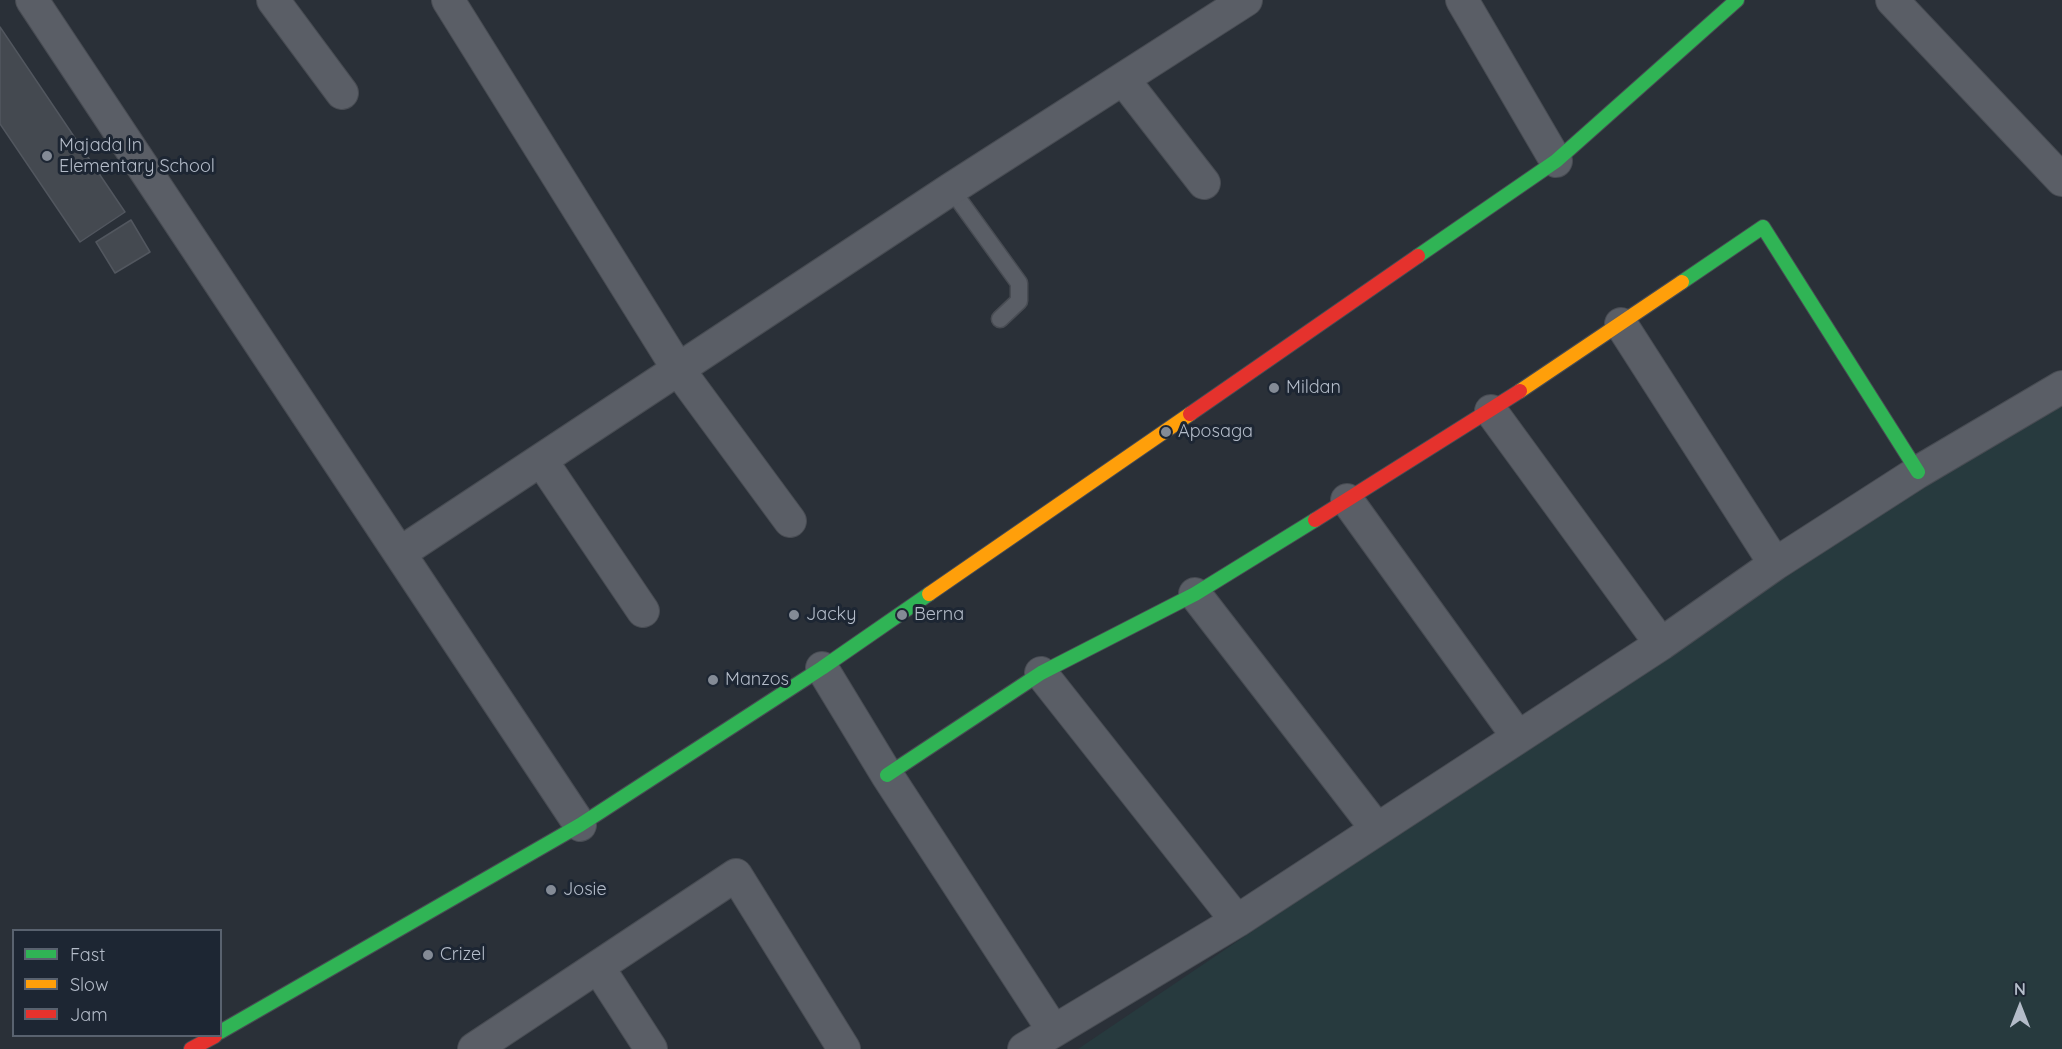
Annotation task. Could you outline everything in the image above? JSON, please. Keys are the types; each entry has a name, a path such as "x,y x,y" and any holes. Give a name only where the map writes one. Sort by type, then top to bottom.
{"street":[{"path":"32,0 580,825"},
{"path":"273,0 342,93"},
{"path":"448,0 678,369 790,521"},
{"path":"400,553 951,189 1246,0"},
{"path":"1462,0 1556,162"},
{"path":"222,1031 580,825 822,668 1556,162 1737,0"},
{"path":"1892,0 2062,180"},
{"path":"1123,79 1204,183"},
{"path":"887,775 1041,673 1195,594 1491,411 1762,226 1918,472"},
{"path":"1621,324 1775,564"},
{"path":"1024,1049 1237,921 1376,828 1661,644 1775,564 1918,472 2062,387"},
{"path":"1491,411 1661,644"},
{"path":"541,460 643,611"},
{"path":"1347,500 1518,737"},
{"path":"1195,594 1376,828"},
{"path":"822,668 887,775 1053,1030"},
{"path":"1041,673 1237,921"},
{"path":"474,1049 736,875 844,1049"},
{"path":"598,967 651,1049"},
{"path":"191,1049 212,1037"}],"lane":[{"path":"951,189 1019,283 1019,301 1000,320"}],"green space":[{"path":"2062,384 2062,1049 1078,1049"}],"building":[{"path":"0,27 125,212 80,242 0,124"},
{"path":"131,220 150,252 115,273 96,242"}],"traffic: fast":[{"path":"1418,256 1556,161 1737,0"},
{"path":"1682,282 1763,227 1918,472"},
{"path":"887,775 1041,673 1195,594 1315,520"},
{"path":"222,1031 580,825 822,668 929,594"}],"traffic: slow":[{"path":"1520,391 1682,282"},
{"path":"929,594 1190,414"}],"traffic: jam":[{"path":"1190,414 1418,256"},
{"path":"1315,520 1520,391"},
{"path":"191,1049 213,1037"}],"place":[{"name":"Majada In Elementary School","path":"47,156"},
{"name":"Mildan","path":"1274,388"},
{"name":"Aposaga","path":"1166,432"},
{"name":"Jacky","path":"794,615"},
{"name":"Berna","path":"902,615"},
{"name":"Manzos","path":"713,680"},
{"name":"Josie","path":"551,890"},
{"name":"Crizel","path":"428,955"}]}
